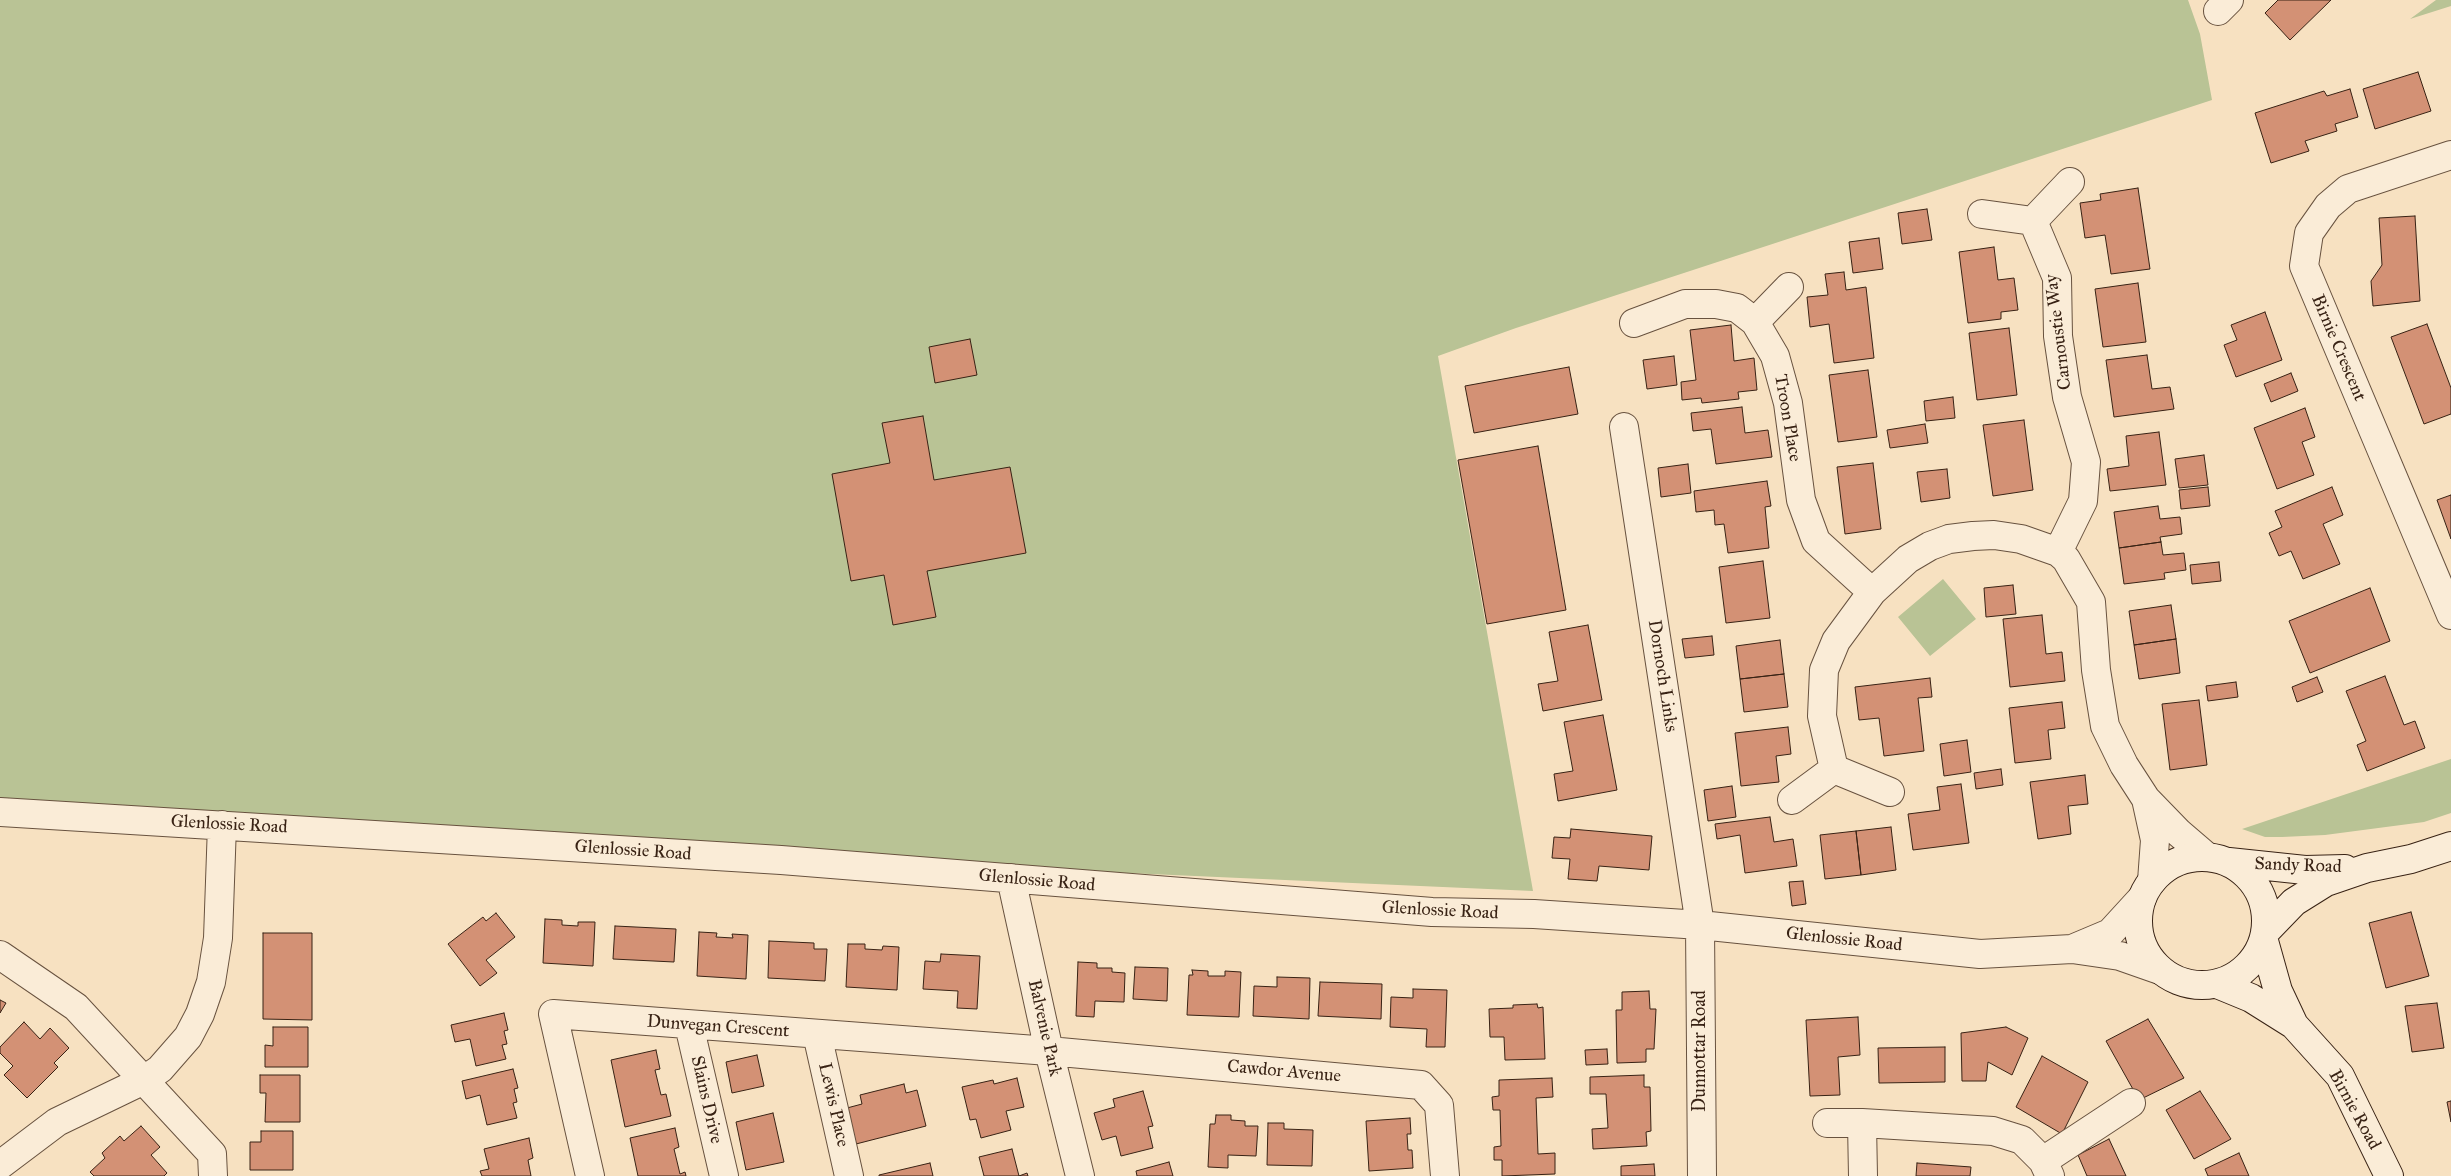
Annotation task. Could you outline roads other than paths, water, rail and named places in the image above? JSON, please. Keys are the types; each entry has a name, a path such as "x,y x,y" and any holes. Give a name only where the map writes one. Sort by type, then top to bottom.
{"street":[{"name":"Birnie Crescent","path":"2451,154 2348,189 2328,206 2309,233 2304,266 2451,615"},
{"path":"1982,214 2033,221 2070,182"},
{"name":"Carnoustie Way","path":"2033,221 2057,278 2058,336 2067,397 2086,462 2083,501 2058,552"},
{"path":"1755,322 1789,286"},
{"name":"Troon Place","path":"1634,323 1685,304 1716,304 1737,308 1755,322 1775,356 1783,384 1788,403 1801,500 1816,541 1872,592"},
{"name":"Dornoch Links","path":"1624,427 1700,925"},
{"path":"1834,769 1822,716 1824,670 1836,641 1872,592 1908,559 1930,546 1950,539 1994,535 2021,539 2058,552 2066,559 2090,602 2096,670 2105,726 2124,765 2146,799 2179,833 2218,860 2248,875 2260,893 2267,922 2265,936 2256,958 2242,972 2227,981 2194,986 2176,980 2160,970 2147,955 2140,937 2138,917 2147,889 2155,840 2146,799"},
{"path":"1834,769 1890,792"},
{"path":"1792,800 1834,769"},
{"name":"Glenlossie Road","path":"0,812 781,860 1432,912 1534,914 1700,925 1980,954 2072,949 2120,956 2160,970"},
{"path":"0,1164 57,1122 144,1080 160,1069 188,1037 200,1014 211,982 218,938 222,825"},
{"name":"Sandy Road","path":"2265,936 2294,902 2326,882 2367,868 2411,859 2451,846"},
{"path":"2147,889 2167,867 2185,859 2218,860"},
{"name":"Sandy Road","path":"2218,860 2305,870 2367,868"},
{"name":"Balvenie Park","path":"1011,878 1049,1051 1080,1176"},
{"name":"Glenlossie Road","path":"2072,949 2110,933 2147,889"},
{"name":"Dunnottar Road","path":"1700,925 1702,1176"},
{"name":"Birnie Road","path":"2265,936 2278,991 2294,1025"},
{"path":"0,955 76,1008 212,1154 213,1176"},
{"name":"Birnie Road","path":"2217,984 2251,998 2294,1025 2340,1076 2389,1176"},
{"name":"Dunvegan Crescent","path":"590,1176 553,1014 1049,1051"},
{"name":"Slains Drive","path":"689,1025 724,1176"},
{"name":"Lewis Place","path":"817,1034 849,1176"},
{"name":"Cawdor Avenue","path":"1049,1051 1421,1085 1439,1105 1446,1176"},
{"path":"1827,1123 1862,1122 1993,1131 2022,1140 2047,1168 2131,1103"},
{"path":"1862,1122 1862,1176"}]}
